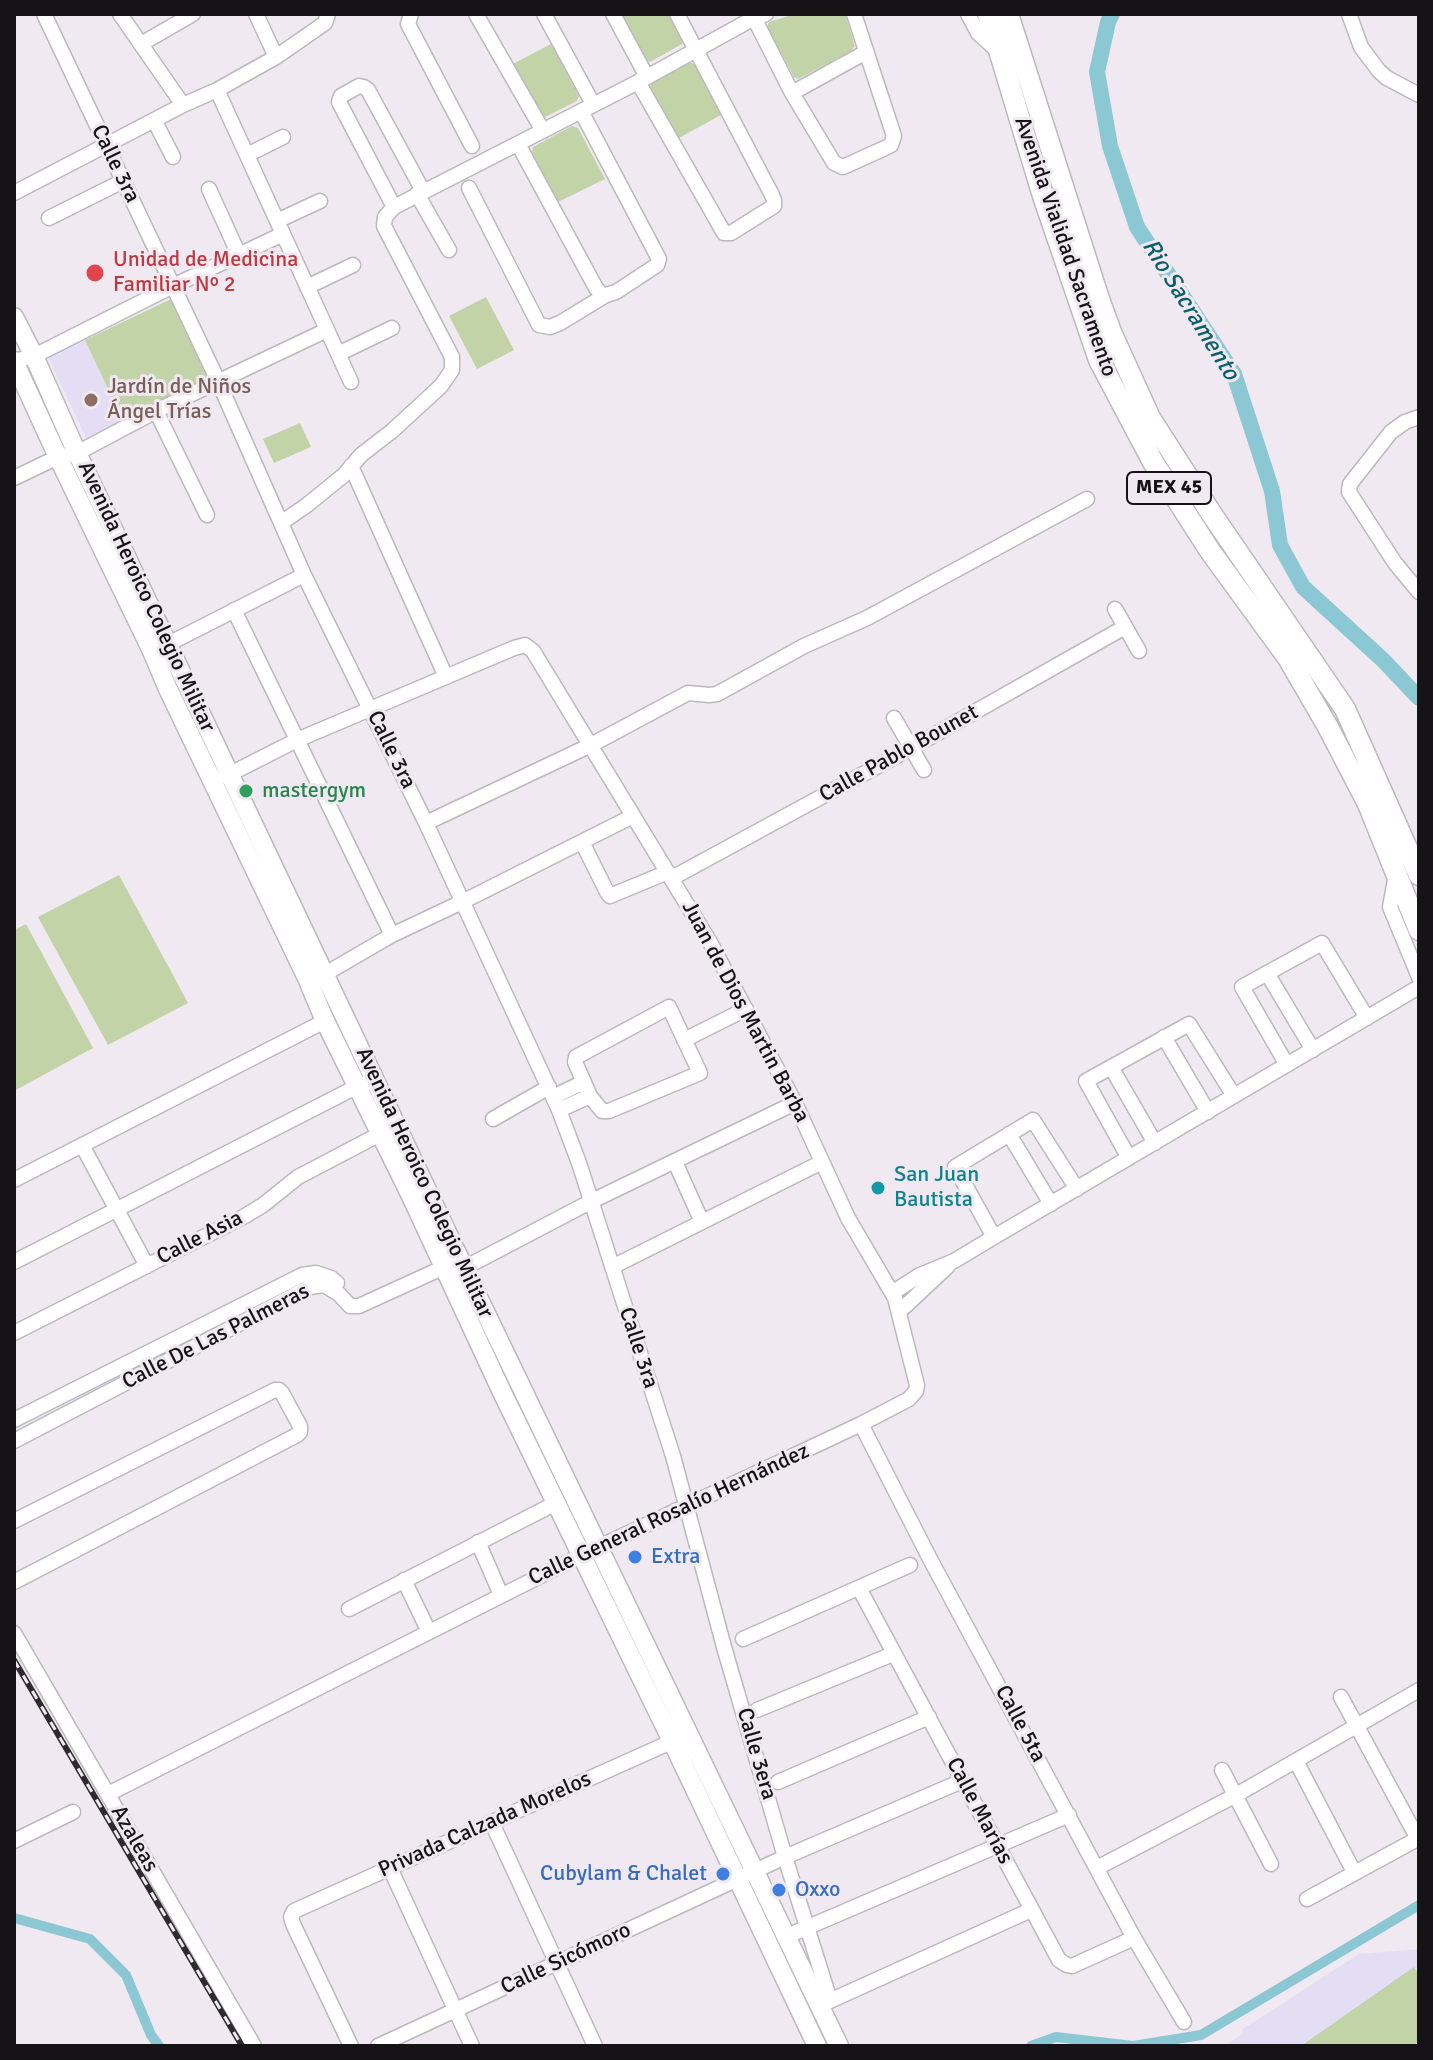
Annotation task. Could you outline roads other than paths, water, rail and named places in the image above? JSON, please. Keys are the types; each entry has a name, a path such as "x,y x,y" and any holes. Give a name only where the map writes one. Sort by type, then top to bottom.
{"highway":[{"name":"Avenida Vialidad Sacramento","path":"988,14 1043,196 1099,360 1169,489 1306,688 1368,804 1419,930"},
{"name":"Avenida Vialidad Sacramento","path":"1008,14 1099,299 1150,418 1345,709 1419,875"}],"main road":[{"name":"Avenida Heroico Colegio Militar","path":"14,317 77,453 160,647 168,689 221,777 681,1737 746,1875 817,2046"},
{"name":"Avenida Heroico Colegio Militar","path":"14,361 58,457 160,647"},
{"name":"Avenida Heroico Colegio Militar","path":"316,976 325,1021 367,1083 380,1134 453,1261 556,1503 590,1552"},
{"name":"Avenida Heroico Colegio Militar","path":"746,1875 825,2003 839,2046"}],"street":[{"name":"Calle 3ra","path":"44,14 219,383 304,575 426,823 554,1098 592,1201 673,1456 685,1506"},
{"path":"120,14 183,105"},
{"path":"141,44 193,14"},
{"path":"256,14 276,57"},
{"path":"411,14 408,24 472,146"},
{"path":"476,14 543,131"},
{"path":"469,188 539,325 550,327 560,323 616,292 659,262 544,14"},
{"path":"613,14 642,80 719,226 724,233 731,233 774,206 774,200 677,14"},
{"path":"281,523 344,475 361,455 392,431 449,376 452,357 384,226 385,217 394,207 642,80 757,15 792,93 836,165 843,167 891,145 894,136 854,14"},
{"path":"968,14 978,33 1000,53"},
{"path":"1349,14 1361,47 1379,71 1419,95"},
{"path":"14,193 217,90 276,57 327,19"},
{"path":"792,93 866,52"},
{"path":"394,207 339,102 341,96 359,86 368,90 449,250"},
{"path":"217,90 351,382"},
{"path":"154,120 173,157"},
{"path":"247,155 283,137"},
{"path":"518,144 596,288 606,295"},
{"path":"49,218 123,181"},
{"path":"209,189 239,255"},
{"path":"14,361 34,356 239,255 320,201"},
{"path":"307,287 353,265"},
{"path":"338,354 392,328"},
{"path":"14,478 58,457 77,453 156,411 327,330"},
{"path":"156,411 207,515"},
{"path":"1419,417 1391,432 1350,484 1349,492 1395,563 1419,592"},
{"path":"221,777 297,740 446,677 351,466"},
{"path":"426,823 591,745 688,693 717,694 804,646 867,618 1087,499"},
{"path":"160,647 304,575"},
{"path":"1115,609 1139,651"},
{"path":"234,610 392,935"},
{"name":"Calle Pablo Bounet","path":"582,842 610,896 670,875 911,748 1125,627"},
{"name":"Juan de Dios Martin Barba","path":"446,677 514,648 525,645 533,651 711,944 795,1103 848,1218 892,1293 900,1311 916,1378 916,1391 909,1399"},
{"path":"894,718 924,770"},
{"path":"316,976 633,816"},
{"path":"1396,874 1390,907 1419,977"},
{"path":"1287,1065 1242,987 1322,943 1367,1018"},
{"path":"1267,973 1313,1050"},
{"path":"892,1293 920,1275 954,1261 1419,987"},
{"path":"669,1007 700,1073 609,1111 602,1111 587,1089 575,1062 577,1055 669,1007"},
{"path":"684,1040 746,1009"},
{"path":"14,1180 325,1021"},
{"path":"1129,1158 1086,1081 1189,1024 1234,1096"},
{"path":"1164,1037 1208,1112"},
{"path":"1111,1067 1155,1143"},
{"path":"14,1262 367,1083"},
{"path":"493,1119 587,1089"},
{"path":"453,1261 592,1201 795,1103"},
{"path":"994,1237 955,1167 1033,1120 1077,1189"},
{"name":"Calle Asia","path":"14,1333 245,1216 298,1177 380,1134"},
{"path":"1009,1134 1051,1204"},
{"path":"82,1145 147,1266"},
{"path":"675,1162 702,1222"},
{"path":"612,1267 822,1162"},
{"name":"Calle De Las Palmeras","path":"14,1420 323,1280 331,1278 358,1298 453,1261"},
{"path":"900,1311 954,1261"},
{"name":"Calle De Las Palmeras","path":"14,1441 148,1361"},
{"path":"14,1521 279,1390 300,1426 297,1435 14,1582"},
{"name":"Calle General Rosalío Hernández","path":"108,1794 501,1595 909,1399"},
{"name":"Calle 5ta","path":"861,1424 1134,1938 1184,2022"},
{"path":"349,1609 556,1503"},
{"name":"Calle 3era","path":"685,1506 807,1927 825,2003"},
{"path":"478,1542 501,1595"},
{"path":"743,1639 910,1565"},
{"path":"404,1580 429,1632"},
{"name":"Calle Marías","path":"859,1588 1055,1955 1062,1963 1072,1966 1134,1938"},
{"name":"Azaleas","path":"14,1633 254,2046"},
{"path":"757,1710 893,1654"},
{"path":"1097,1868 1236,1795 1418,1692"},
{"path":"1307,1899 1418,1839 1341,1697"},
{"path":"778,1782 929,1717"},
{"name":"Privada Calzada Morelos","path":"351,2046 293,1924 291,1917 294,1911 681,1737"},
{"path":"1296,1761 1354,1872"},
{"path":"1222,1770 1271,1864"},
{"name":"Calle Sicómoro","path":"378,2046 785,1857 962,1781"},
{"path":"14,1841 73,1812"},
{"path":"785,1937 1069,1815"},
{"path":"492,1823 595,2046"},
{"path":"390,1868 472,2046"},
{"path":"825,2003 1031,1910"}],"waterway":[{"name":"Rio Sacramento","path":"1112,14 1097,72 1110,146 1137,227 1234,374 1272,491 1280,545 1303,587 1383,660 1419,698"},
{"path":"1031,2046 1056,2037 1133,2046 1201,2035 1419,1905"},
{"path":"14,1918 90,1939 126,1975 151,2035 159,2046"}],"railway":[{"path":"14,1660 242,2046"}],"place":[{"name":"Unidad de Medicina Familiar Nº 2","path":"95,273"},
{"name":"Jardín de Niños Ángel Trías","path":"91,400"},
{"name":"mastergym","path":"246,791"},
{"name":"San Juan Bautista","path":"878,1188"},
{"name":"Extra","path":"635,1557"},
{"name":"Cubylam & Chalet","path":"723,1874"},
{"name":"Oxxo","path":"779,1890"}]}
